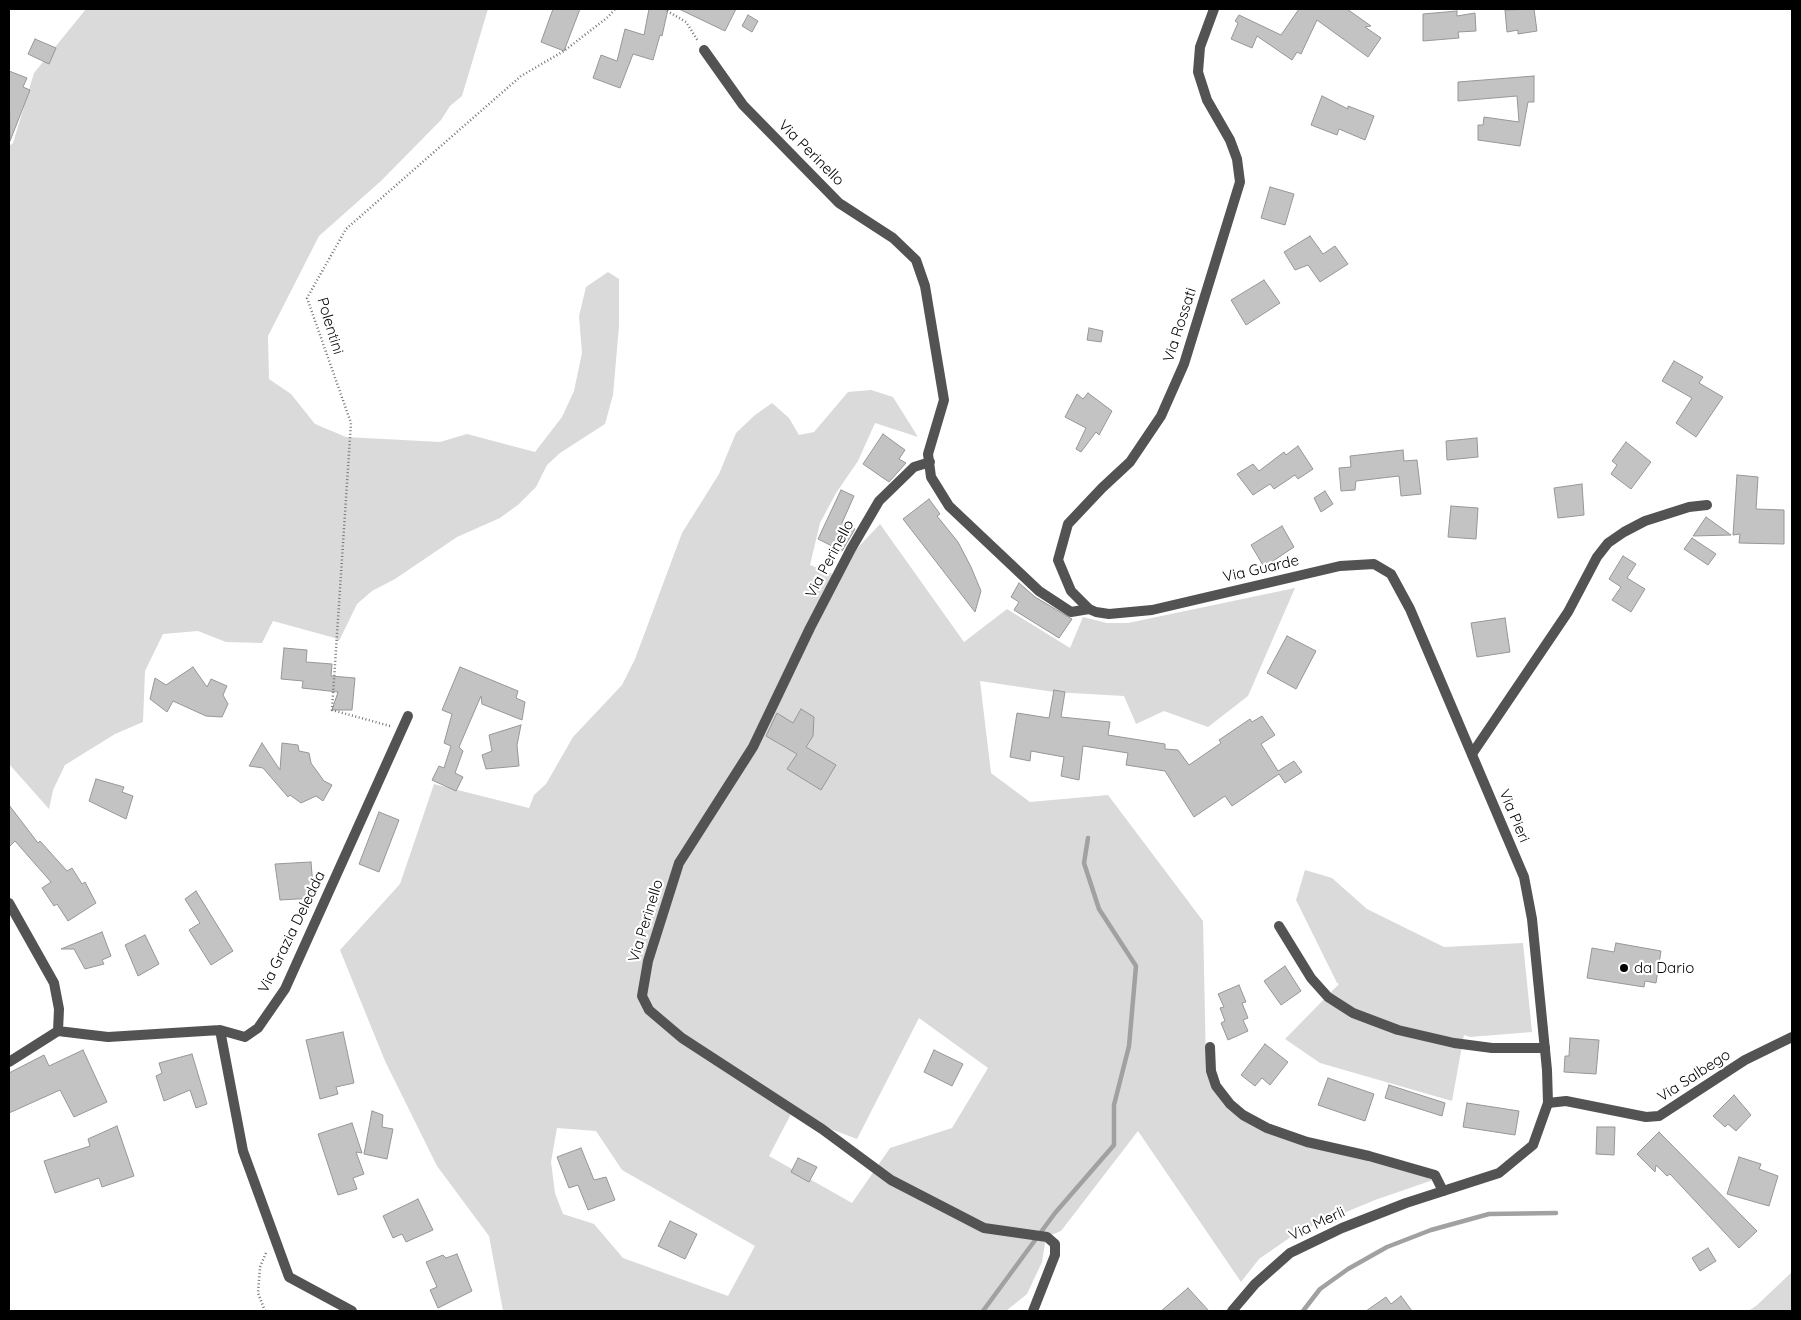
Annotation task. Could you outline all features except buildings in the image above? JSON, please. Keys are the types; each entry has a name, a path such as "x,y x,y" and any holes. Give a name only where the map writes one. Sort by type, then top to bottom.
{"street":[{"name":"Via Rossati","path":"1093,611 1071,590 1058,560 1068,524 1130,462 1161,416 1184,364 1240,182 1238,159 1230,140 1207,100 1198,72 1200,47 1214,9"},
{"name":"Via Perinello","path":"704,50 743,105 839,203 893,238 916,260 926,286 944,400 928,454 931,477 949,506 1039,591 1071,612 1093,611"},
{"name":"Via Perinello","path":"930,462 914,467 880,501 851,549 810,628 753,747 679,863 648,961 642,996 649,1010 682,1038 822,1129 891,1180 984,1228 1047,1237 1055,1244 1055,1256 1033,1311"},
{"path":"1472,754 1568,612 1597,557 1608,543 1645,521 1689,507 1707,505"},
{"name":"Via Guarde","path":"1093,611 1109,614 1152,610 1340,566 1374,564 1391,574 1410,609"},
{"name":"Via Pieri","path":"1406,1203 1500,1173 1534,1145 1548,1103 1545,1048 1532,919 1524,877 1410,609"},
{"name":"Via Grazia Deledda","path":"58,1031 108,1037 220,1030 244,1037 258,1028 285,988 408,716"},
{"path":"9,903 54,983 59,1009 58,1031 9,1062"},
{"path":"1279,926 1311,978 1328,996 1353,1013 1398,1030 1454,1043 1492,1048 1545,1048"},
{"path":"220,1030 243,1151 290,1277 352,1311"},
{"name":"Via Salbego","path":"1548,1103 1566,1102 1646,1117 1658,1116 1745,1060 1792,1038"},
{"path":"1210,1047 1211,1072 1216,1086 1230,1104 1243,1115 1268,1128 1307,1142 1369,1156 1436,1175 1443,1191"},
{"name":"Via Merli","path":"1232,1311 1255,1284 1290,1253 1342,1228 1406,1203"}],"path":[{"name":"Polentini","path":"402,730 332,710 351,423 307,298 346,229 520,76 564,50 608,17 615,9"},
{"path":"664,9 686,22 704,50"},
{"path":"265,1311 258,1293 260,1267 274,1236"}],"shaded area":[{"path":"86,9 488,9 462,96 450,106 441,120 381,181 319,236 268,336 269,379 291,394 315,424 346,437 440,442 467,434 535,452 562,417 574,391 582,353 579,316 586,287 608,272 619,279 619,326 613,395 605,424 560,453 547,465 536,487 519,504 500,518 457,537 395,579 372,591 357,604 339,641 335,638 273,621 262,643 226,642 198,631 163,634 145,671 143,722 115,734 65,765 53,790 49,809 9,764 9,146 13,143 34,73"},
{"path":"871,390 893,397 918,437 875,423 858,461 836,493 820,523 810,565 833,574 880,524 964,642 1007,609 1070,648 1083,617 1107,623 1128,623 1295,588 1248,696 1208,727 1164,711 1136,724 1124,696 1054,692 980,681 991,773 1030,802 1108,795 1203,921 1206,1064 1247,1120 1357,1152 1433,1180 1375,1200 1298,1232 1259,1259 1241,1282 1138,1131 1061,1231 1046,1237 1042,1262 1027,1294 1006,1311 503,1311 489,1236 437,1166 385,1061 340,950 400,884 434,784 529,808 534,795 546,784 573,737 622,685 635,659 682,533 719,474 736,433 755,415 772,403 789,418 799,435 814,432 848,392","holes":["919,1018 988,1068 952,1128 890,1148 852,1203 769,1156 791,1114 857,1139","557,1128 596,1131 622,1170 755,1246 728,1296 623,1258 594,1224 563,1214 555,1193 551,1162"]},
{"path":"1305,870 1332,878 1367,909 1444,947 1523,943 1532,1032 1470,1037 1464,1035 1452,1101 1320,1063 1285,1039 1339,984 1296,900"},
{"path":"1792,1272 1792,1311 1748,1311 1756,1306"}],"waterway":[{"path":"983,1311 1055,1213 1114,1145 1114,1105 1129,1046 1136,966 1099,909 1084,863 1088,838"},
{"path":"1303,1311 1320,1289 1348,1269 1387,1247 1431,1230 1489,1214 1556,1213"}],"place":[{"name":"da Dario","path":"1624,968"}]}
